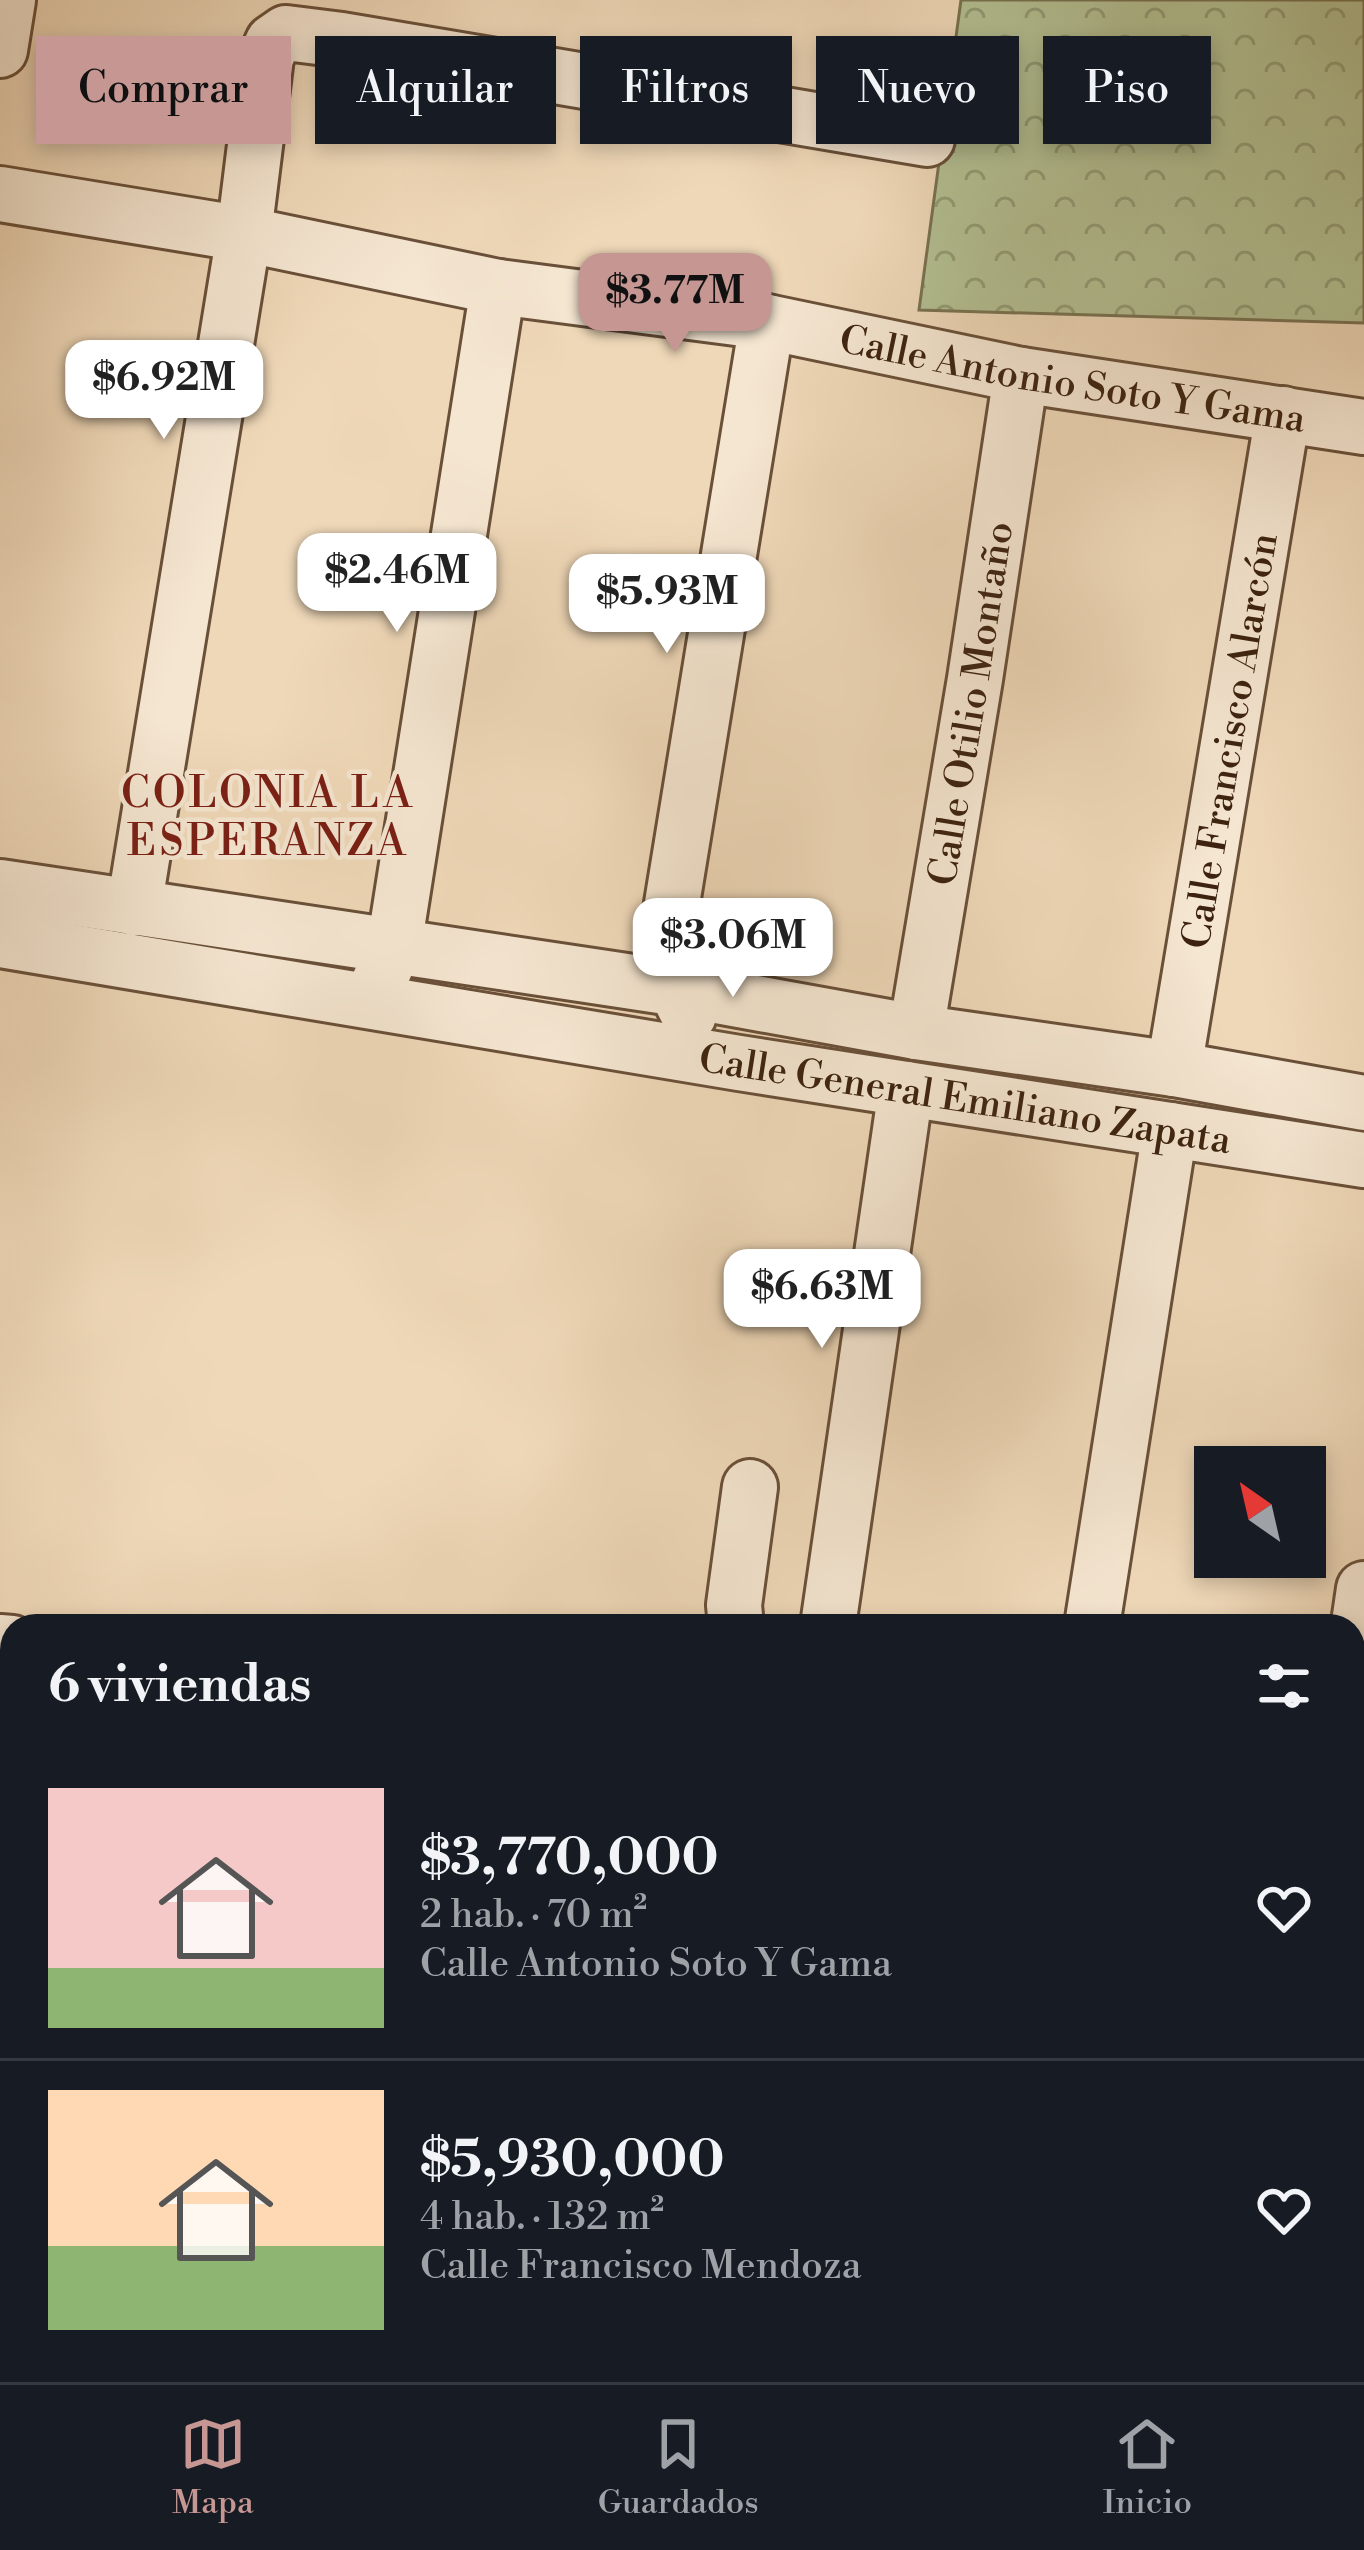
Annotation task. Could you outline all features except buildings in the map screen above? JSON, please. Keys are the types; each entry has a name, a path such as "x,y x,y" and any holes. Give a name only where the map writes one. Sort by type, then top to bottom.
{"street":[{"path":"0,50 8,0"},
{"path":"134,908 244,234 266,57 273,42 286,33 816,121"},
{"name":"Calle Antonio Soto Y Gama","path":"0,194 244,234 498,287 767,322 1021,375 1364,427"},
{"path":"371,1002 394,947 498,287"},
{"path":"716,1058 674,988 667,956 669,922 767,322"},
{"name":"Calle Otilio Montaño","path":"916,1032 1021,375"},
{"name":"Calle Francisco Alarcón","path":"1174,1069 1283,414"},
{"name":"Calle General Emiliano Zapata","path":"0,887 674,988 916,1032 1364,1102"},
{"name":"Calle General Emiliano Zapata","path":"0,940 1364,1160"},
{"path":"830,1614 906,1089"},
{"path":"1095,1614 1170,1130"},
{"path":"735,1614 750,1487"}],"green space":[{"path":"961,0 1364,0 1364,323 919,310 941,144 1019,144 1019,36 956,36"}],"district":[{"name":"COLONIA LA ESPERANZA","path":"268,816"}]}
